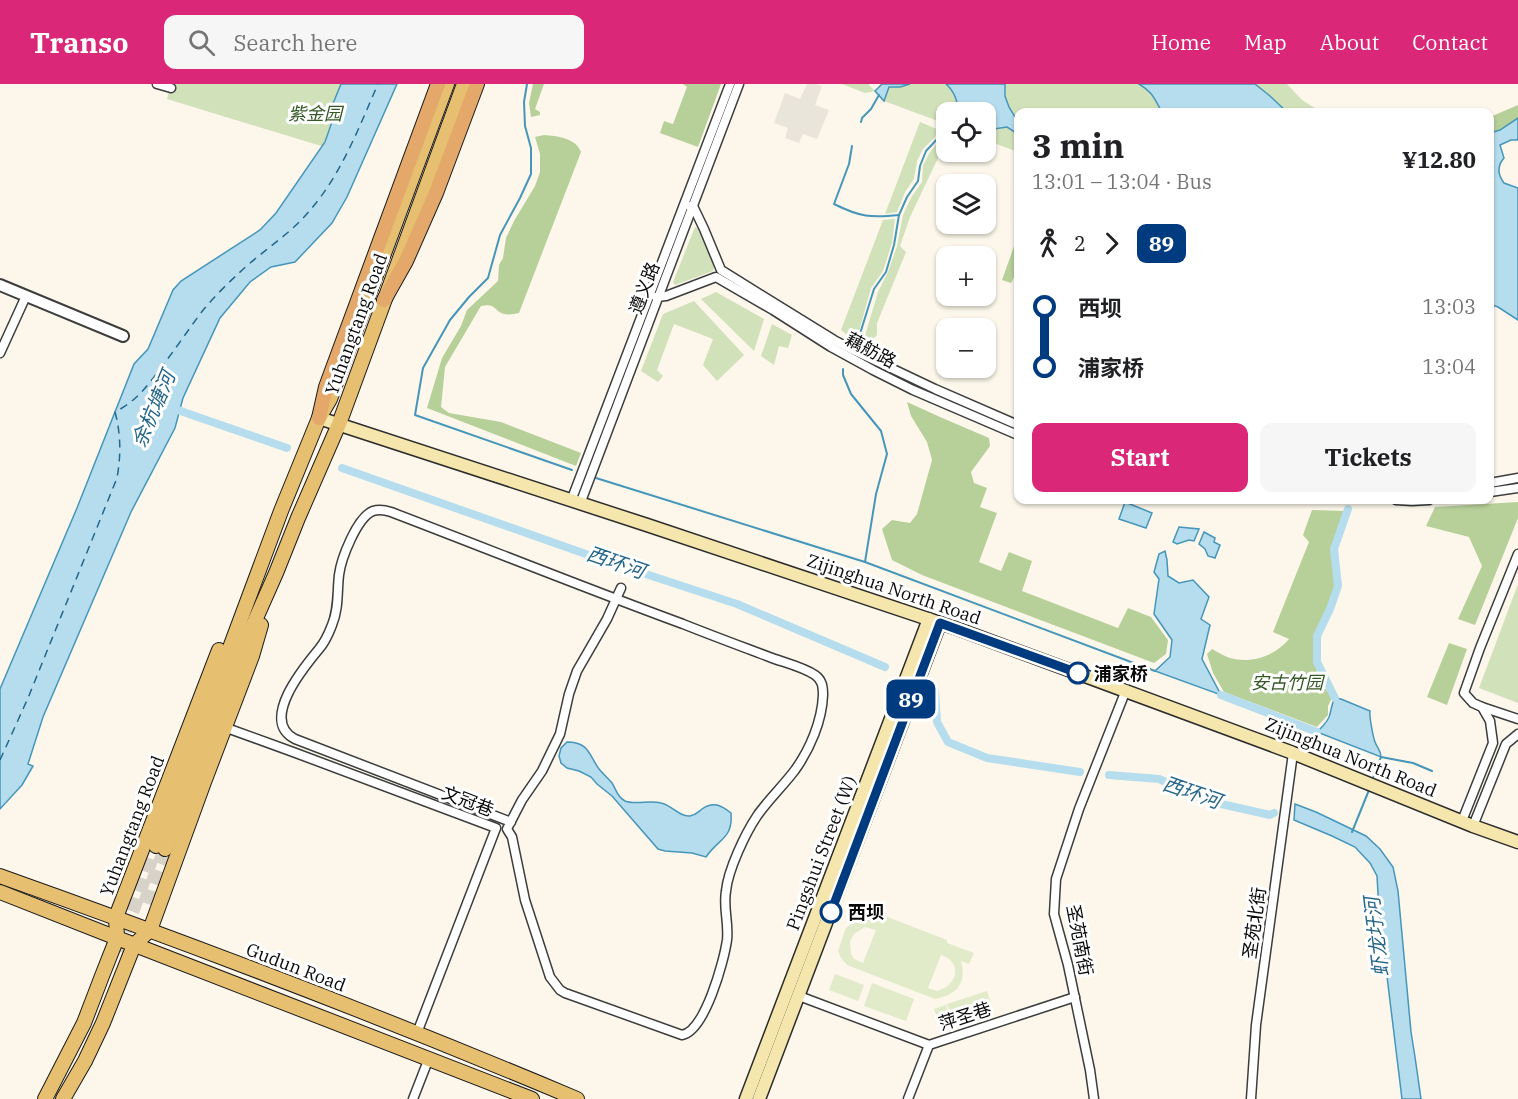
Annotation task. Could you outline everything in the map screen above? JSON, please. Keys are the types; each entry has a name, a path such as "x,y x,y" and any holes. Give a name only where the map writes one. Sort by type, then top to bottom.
{"highway":[{"path":"319,418 326,387 438,84"},
{"path":"384,300 406,261 436,193 477,84"}],"main road":[{"name":"Yuhangtang Road","path":"447,84 330,399 319,418 281,511 161,848 238,659 339,424 464,84"},
{"name":"Zijinghua North Road","path":"319,418 935,621 1293,753 1518,842"},
{"name":"Yuhangtang Road","path":"45,1099 84,1023 117,939 116,917 233,615 261,566"},
{"name":"Yuhangtang Road","path":"63,1099 103,1023 134,945 150,930 252,656 276,573"},
{"name":"Pingshui Street (W)","path":"759,1099 935,621"},
{"name":"Pingshui Street (W)","path":"746,1099 905,699"},
{"name":"Gudun Road","path":"0,876 116,917 417,1033 577,1099"},
{"name":"Gudun Road","path":"0,892 532,1099"}],"street":[{"path":"157,84 171,88"},
{"name":"遵义路","path":"576,502 688,205 730,84"},
{"name":"遵义路","path":"688,205 740,84"},
{"path":"654,296 666,296 719,273 704,229 688,205"},
{"name":"藕舫路","path":"719,273 848,348 925,385 1014,423"},
{"name":"藕舫路","path":"719,273 831,347 873,370 913,390 1014,433"},
{"path":"0,285 123,336"},
{"path":"0,353 26,296"},
{"path":"1494,482 1518,478"},
{"path":"1494,491 1518,488"},
{"path":"511,822 289,736 282,726 285,700 300,672 328,635 333,622 338,604 339,573 344,556 363,519 373,510 384,510 616,599 811,673 818,677 822,684 821,709 813,737 795,769 756,818 744,839 727,884 724,903 728,927 723,959 709,1001 692,1031 682,1035 560,990 550,977 525,900 512,837 507,829 511,822 522,800 542,771 560,734 577,671 607,619 616,599 621,588"},
{"path":"1518,554 1464,693 1473,703 1518,720"},
{"name":"圣苑南街","path":"1094,1099 1075,997 1054,914 1056,879 1079,808 1126,690"},
{"path":"1468,823 1493,742 1490,721 1482,707"},
{"name":"文冠巷","path":"224,727 496,828 417,1033"},
{"path":"1468,823 1506,744 1518,734"},
{"name":"圣苑北街","path":"1251,1099 1256,1025 1293,753"},
{"name":"萍圣巷","path":"798,996 929,1045 1075,997"},
{"path":"909,1099 929,1045"},
{"path":"413,1099 429,1058"}],"green space":[{"name":"紫金园","path":"171,84 360,84 331,149 167,99"},
{"path":"533,84 544,84 535,109 540,112 540,115 531,117 529,103"},
{"path":"683,84 721,84 698,147 660,133 664,121 673,124 687,87"},
{"path":"842,84 869,84 875,91 865,93"},
{"path":"910,84 946,84 952,90 956,102 936,102 936,120 884,101 889,87"},
{"path":"1005,84 1139,84 1151,94 1160,108 1014,108 1014,115"},
{"path":"1255,84 1287,84 1302,100 1315,108 1283,108"},
{"path":"1518,105 1518,118 1494,132 1494,115"},
{"path":"920,122 936,129 935,137 923,149 917,161 914,179 905,192 897,212 885,214"},
{"path":"1007,127 1014,131 1014,150 996,144 996,129"},
{"path":"544,135 571,141 579,147 581,152 519,313 504,314 492,306 481,306 445,367 441,407 449,413 501,422 581,453 576,466 427,408 442,358 461,326 467,310 498,281 499,265 503,258 506,238 535,186 540,172 540,154 535,137"},
{"path":"936,144 936,162 910,217 900,246 906,252 877,323 877,335 869,343 864,339 878,292 897,246 903,215 922,182 923,165"},
{"path":"895,219 892,243 883,271 871,288 855,341 841,330 883,220"},
{"path":"695,227 699,229 714,267 713,271 675,285 673,282"},
{"path":"1014,246 1014,277 1011,283 1002,280"},
{"path":"716,292 764,319 754,351 701,299"},
{"path":"694,301 744,355 717,381 703,365 713,339 674,324 657,370 663,376 658,382 641,371 663,314"},
{"path":"772,324 792,335 788,348 779,346 774,365 761,356"},
{"path":"907,402 989,438 990,446 971,472 974,483 987,488 980,507 997,513 979,562 1001,571 1009,552 1032,561 1022,591 1118,628 1128,608 1151,617 1168,640 1166,654 1154,663 922,575 892,560 882,529 892,520 910,523 917,514 932,460 927,442 911,416"},
{"path":"1518,502 1518,518 1475,625 1458,619 1482,566 1469,537 1426,526 1435,507"},
{"name":"安古竹园","path":"1312,510 1345,511 1331,549 1336,586 1314,636 1314,662 1320,681 1332,698 1328,706 1328,715 1317,727 1224,692 1213,673 1207,654 1212,649 1238,660 1254,659 1277,650 1289,639 1273,632 1309,542 1303,535"},
{"path":"1518,584 1518,703 1479,688"},
{"path":"1449,643 1467,649 1447,705 1427,697"},
{"path":"853,907 871,914 872,911 974,953 969,964 961,961 963,976 958,987 949,994 935,999 847,965 838,951 846,928 856,921 850,918","holes":["865,927 876,930 863,963 854,959 851,954 850,941 854,934","941,955 953,963 955,974 950,984 937,991 928,988"]},
{"path":"835,974 864,985 858,1001 829,990"},
{"path":"872,983 914,999 906,1021 864,1006"},
{"path":"987,991 993,1010 953,1023 947,1004"},
{"path":"946,1005 952,1023 941,1027 934,1009"}],"shaded area":[{"path":"807,84 822,86 815,105 829,110 817,139 803,134 799,143 785,138 788,128 774,123 785,93 800,99"}],"water":[{"name":"余杭塘河","path":"341,84 397,84 347,197 332,223 295,262 271,267 250,282 220,318 183,398 175,428 131,512 43,717 28,764 33,766 22,785 0,809 0,689 77,508 134,364 148,349 173,290 181,281 260,230 276,213 325,142 333,119 332,106"},
{"path":"882,84 910,84 889,87 884,101 875,91"},
{"path":"946,84 1005,84 1005,96 1014,115 1014,131 1007,127 996,129 996,102 956,102"},
{"path":"1139,84 1255,84 1283,108 1160,108 1151,93"},
{"path":"1518,118 1517,140 1500,145 1504,158 1499,170 1504,183 1518,188 1518,320 1494,306 1494,132"},
{"path":"1124,504 1152,513 1146,528 1119,519"},
{"path":"1179,527 1199,529 1194,541 1189,540 1177,544 1173,542"},
{"path":"1204,532 1215,538 1214,542 1220,545 1215,558 1208,556 1199,544"},
{"path":"1165,551 1168,576 1179,583 1193,580 1209,597 1201,619 1210,625 1202,659 1221,695 1155,671 1170,657 1172,640 1154,614 1159,579 1154,572 1159,554"},
{"path":"1335,698 1370,711 1373,736 1381,757 1317,732 1328,719"},
{"path":"567,742 580,744 588,750 599,769 625,801 661,803 686,816 695,814 710,805 717,805 731,813 730,828 706,857 658,849 612,796 591,777 567,768 561,763 559,756 561,748"},
{"path":"1295,804 1366,836 1380,849 1393,867 1398,891 1411,1032 1421,1099 1402,1099 1379,911 1377,876 1370,863 1355,847 1294,820"}],"waterway":[{"path":"527,84 524,102 525,126 531,148 531,174 500,235 488,278 450,320 423,368 415,415 572,470"},
{"path":"861,122 879,95"},
{"path":"859,337 874,289 886,272 899,215 918,181 920,166 926,151 936,140"},
{"path":"852,146 849,164 834,204 866,216 899,215"},
{"path":"843,369 843,375 851,394 881,431 887,454 876,494 865,562"},
{"name":"西环河","path":"172,408 287,448"},
{"name":"西环河","path":"342,468 597,558 737,604 885,667"},
{"path":"596,478 865,562 1155,671"},
{"path":"1335,698 1317,662 1317,636 1338,586 1334,549 1348,509"},
{"name":"西环河","path":"935,691 937,722 948,742 987,758 1080,772"},
{"path":"1221,695 1317,732"},
{"path":"1373,778 1381,757 1413,763 1432,771"},
{"name":"西环河","path":"1109,775 1159,779 1208,801 1270,815 1274,813"},
{"name":"虾龙圩河","path":"1352,832 1369,790"}],"ferry route":[{"path":"0,760 28,698 117,478 120,445 115,412 136,397 147,385 204,309 221,291 311,209 341,165 378,84"}],"tunnel":[{"path":"118,951 156,846"},
{"path":"145,903 165,849"}],"bus line":[{"name":"89","path":"831,912 940,623 1078,673"}],"place":[{"name":"浦家桥","path":"1078,673"},
{"name":"西坝","path":"831,912"}]}
